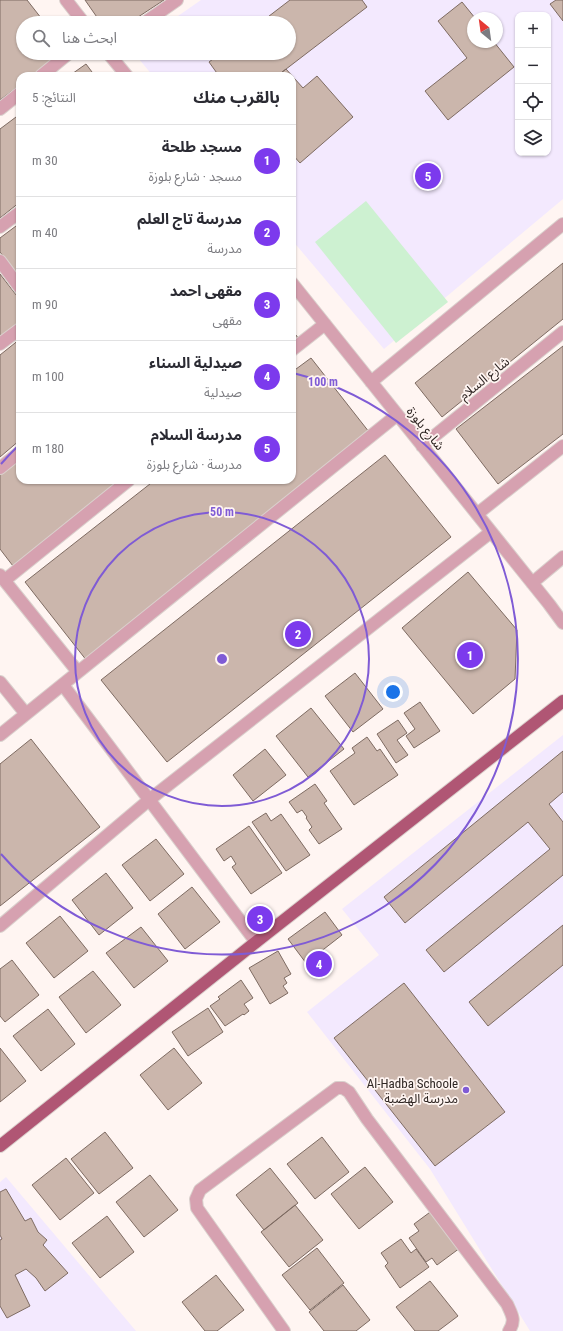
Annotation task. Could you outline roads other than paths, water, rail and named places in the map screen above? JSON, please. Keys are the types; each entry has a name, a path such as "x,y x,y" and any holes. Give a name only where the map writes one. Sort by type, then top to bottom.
{"main road":[{"path":"0,1146 256,942 563,701"}],"street":[{"path":"66,0 79,16"},
{"path":"154,16 177,0"},
{"path":"46,72 60,60"},
{"path":"114,60 124,72"},
{"path":"0,109 16,96"},
{"path":"0,227 16,215"},
{"path":"371,382 563,224"},
{"path":"0,261 16,283"},
{"name":"شارع بلوزة","path":"296,288 563,622"},
{"path":"296,347 325,324"},
{"path":"0,344 16,332"},
{"name":"شارع السلام","path":"422,446 563,332"},
{"path":"0,735 397,415"},
{"path":"477,514 563,446"},
{"path":"0,468 16,455"},
{"path":"78,672 2,577 124,484"},
{"path":"0,926 149,800 491,532"},
{"path":"535,587 563,557"},
{"path":"0,682 26,714"},
{"path":"63,685 256,942"},
{"path":"284,1331 197,1208 196,1199 200,1190 338,1088 343,1088 349,1092 367,1119 507,1304 513,1317 512,1327 509,1331"}],"place":[{"name":"مدرسة السلام","path":"428,176"},
{"name":"مدرسة تاج العلم","path":"298,634"},
{"name":"مسجد طلحة","path":"470,655"},
{"name":"مقهى احمد","path":"260,919"},
{"name":"صيدلية السناء","path":"319,964"},
{"name":"Al-Hadba Schoole مدرسة الهضبة","path":"466,1090"}]}
